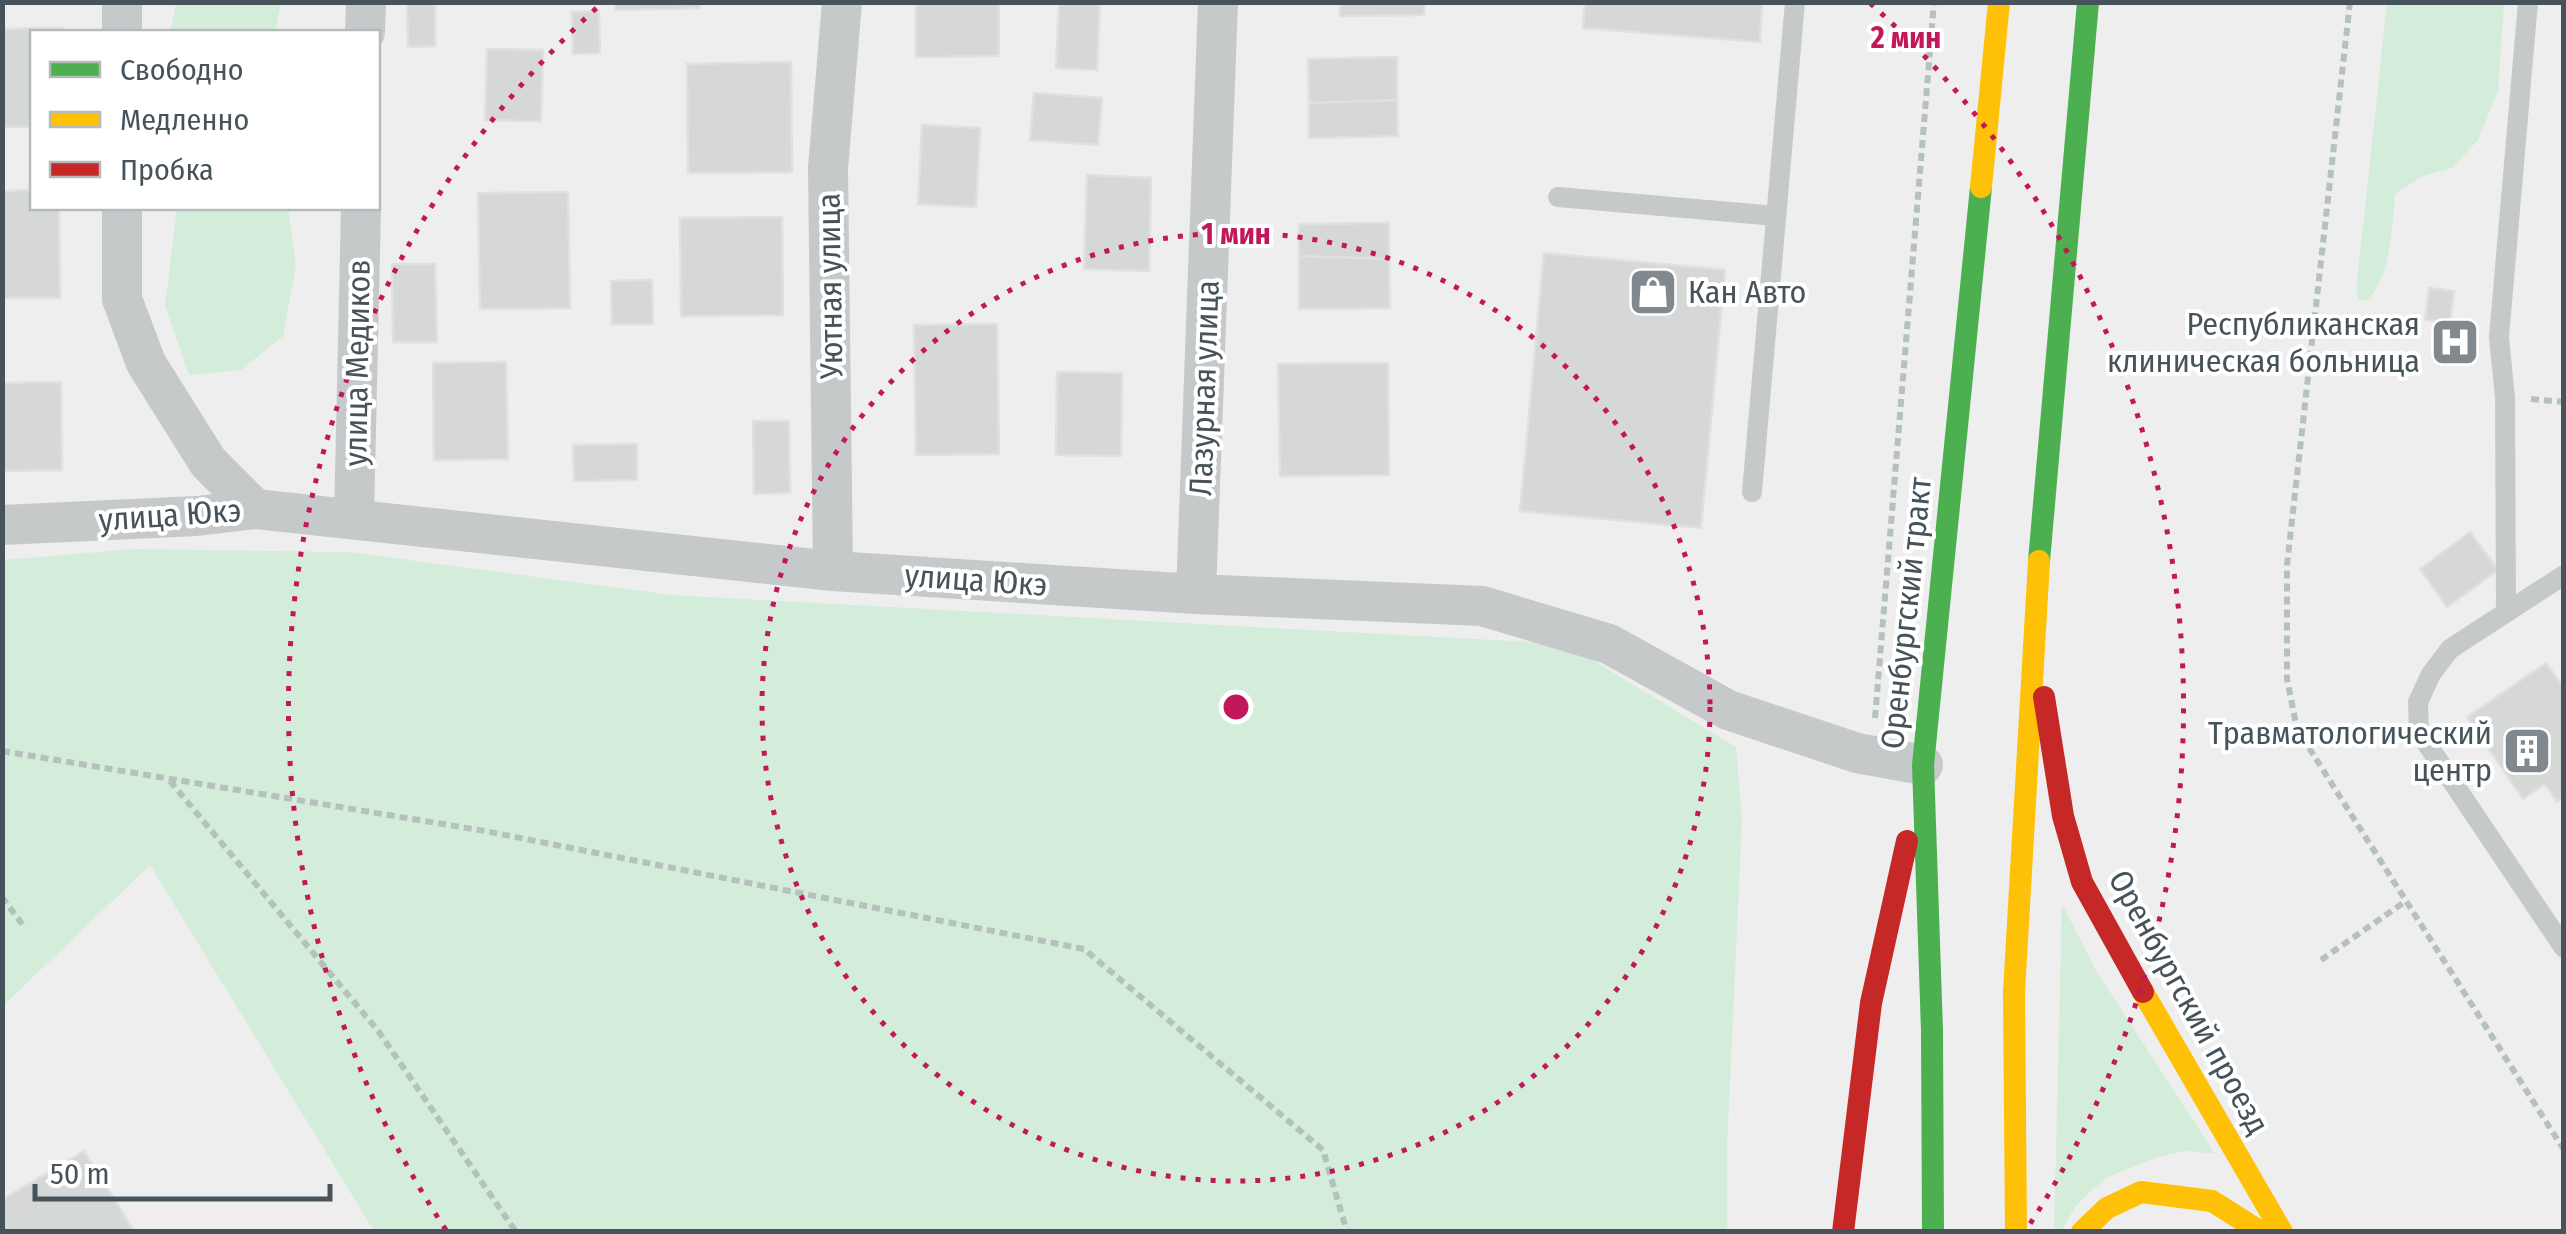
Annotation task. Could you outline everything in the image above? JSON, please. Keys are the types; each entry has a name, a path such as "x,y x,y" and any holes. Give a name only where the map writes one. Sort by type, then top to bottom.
{"main road":[{"name":"Оренбургский тракт","path":"1933,1232 1924,765 1998,2"},
{"path":"2016,1232 2014,992 2041,534 2088,2"},
{"name":"Оренбургский проезд","path":"2036,618 2045,716 2062,816 2082,882 2282,1232"},
{"path":"1843,1232 1870,1003 1924,765"},
{"path":"2082,1232 2107,1208 2141,1192 2212,1201 2261,1232"}],"street":[{"path":"122,2 122,30"},
{"path":"365,30 366,2"},
{"name":"Уютная улица","path":"833,571 828,168 842,2"},
{"name":"Лазурная улица","path":"1196,594 1218,2"},
{"path":"122,210 122,299 146,363 208,462 256,509"},
{"name":"улица Медиков","path":"354,519 361,210"},
{"name":"улица Юкэ","path":"2,525 198,516 256,509 833,571 1196,594 1482,606 1609,644 1728,710 1872,756 1924,765"}],"lane":[{"path":"1752,492 1795,2"},
{"path":"2506,613 2505,398 2499,337 2528,2"},
{"path":"1558,198 1776,216"},
{"path":"2564,575 2450,650 2431,674 2418,702 2419,732 2564,948"}],"path":[{"path":"1872,756 1934,2"},
{"path":"2350,2 2287,564 2287,679 2297,729 2564,1150"},
{"path":"2,751 484,831 1084,949 1323,1150 1348,1232"},
{"path":"168,778 380,1032 516,1232"},
{"path":"2,897 24,928"},
{"path":"2320,960 2406,901"}],"green space":[{"path":"176,2 281,3 275,30 170,30"},
{"path":"2387,3 2504,3 2498,91 2478,140 2452,168 2423,176 2395,194 2385,266 2366,301 2359,300 2356,291"},
{"path":"177,210 288,210 296,266 283,336 241,370 189,375 165,306"},
{"path":"134,549 349,552 672,595 1566,644 1736,747 1742,820 1727,1147 1727,1231 374,1231 150,865 3,1006 3,560"},
{"path":"2062,904 2097,972 2215,1154 2185,1151 2107,1177 2077,1204 2061,1231 2054,1232"}],"building":[{"path":"407,2 435,2 435,46 408,47"},
{"path":"615,2 700,2 700,8 615,10"},
{"path":"916,2 999,2 999,56 916,57"},
{"path":"1059,2 1100,2 1097,70 1056,68"},
{"path":"1340,2 1424,2 1424,15 1340,16"},
{"path":"1585,2 1762,2 1760,42 1583,28"},
{"path":"599,11 600,53 573,54 572,12"},
{"path":"63,28 30,30 30,127 2,127 2,29"},
{"path":"487,49 543,50 541,121 485,120"},
{"path":"1397,57 1397,100 1309,103 1308,59"},
{"path":"791,62 792,172 688,173 687,64"},
{"path":"1034,93 1102,98 1098,145 1030,140"},
{"path":"1397,100 1398,136 1309,138 1309,103"},
{"path":"922,125 980,128 976,207 918,204"},
{"path":"1087,175 1151,178 1149,271 1084,269"},
{"path":"30,190 30,210 59,210 60,298 2,298 2,191"},
{"path":"568,192 570,308 480,309 478,193"},
{"path":"782,217 783,315 681,316 680,218"},
{"path":"1389,223 1389,259 1299,256 1299,224"},
{"path":"1544,253 1725,270 1701,528 1520,511"},
{"path":"1299,256 1389,259 1390,308 1299,309"},
{"path":"392,264 435,264 437,342 393,342"},
{"path":"652,280 653,324 612,324 611,281"},
{"path":"2429,288 2454,291 2450,323 2425,320"},
{"path":"997,324 999,454 916,455 914,325"},
{"path":"506,362 508,459 434,460 433,363"},
{"path":"1388,363 1389,475 1280,476 1278,364"},
{"path":"1057,372 1122,373 1121,456 1056,455"},
{"path":"61,382 62,470 2,471 2,383"},
{"path":"753,421 789,421 790,493 754,494"},
{"path":"637,444 637,480 574,481 573,445"},
{"path":"2470,532 2498,570 2447,607 2420,569"},
{"name":"Травматологический центр","path":"2546,663 2564,688 2564,797 2557,802 2545,784 2523,799 2467,717"},
{"path":"84,1151 132,1228 126,1232 2,1232 2,1200"}],"traffic: fast":[{"path":"2039,561 2088,2"},
{"path":"1933,1232 1932,1031 1923,765 1981,187"}],"traffic: slow":[{"path":"1981,187 1999,2"},
{"path":"2016,1232 2014,992 2039,561"},
{"path":"2143,992 2282,1232"},
{"path":"2082,1232 2107,1208 2141,1192 2212,1201 2261,1232"}],"traffic: jam":[{"path":"2044,697 2063,816 2082,882 2143,992"},
{"path":"1843,1232 1871,1003 1907,841"}],"place":[{"name":"Кан Авто","path":"1653,292"},
{"name":"Республиканская клиническая больница","path":"2455,342"},
{"name":"Травматологический центр","path":"2527,751"}]}
